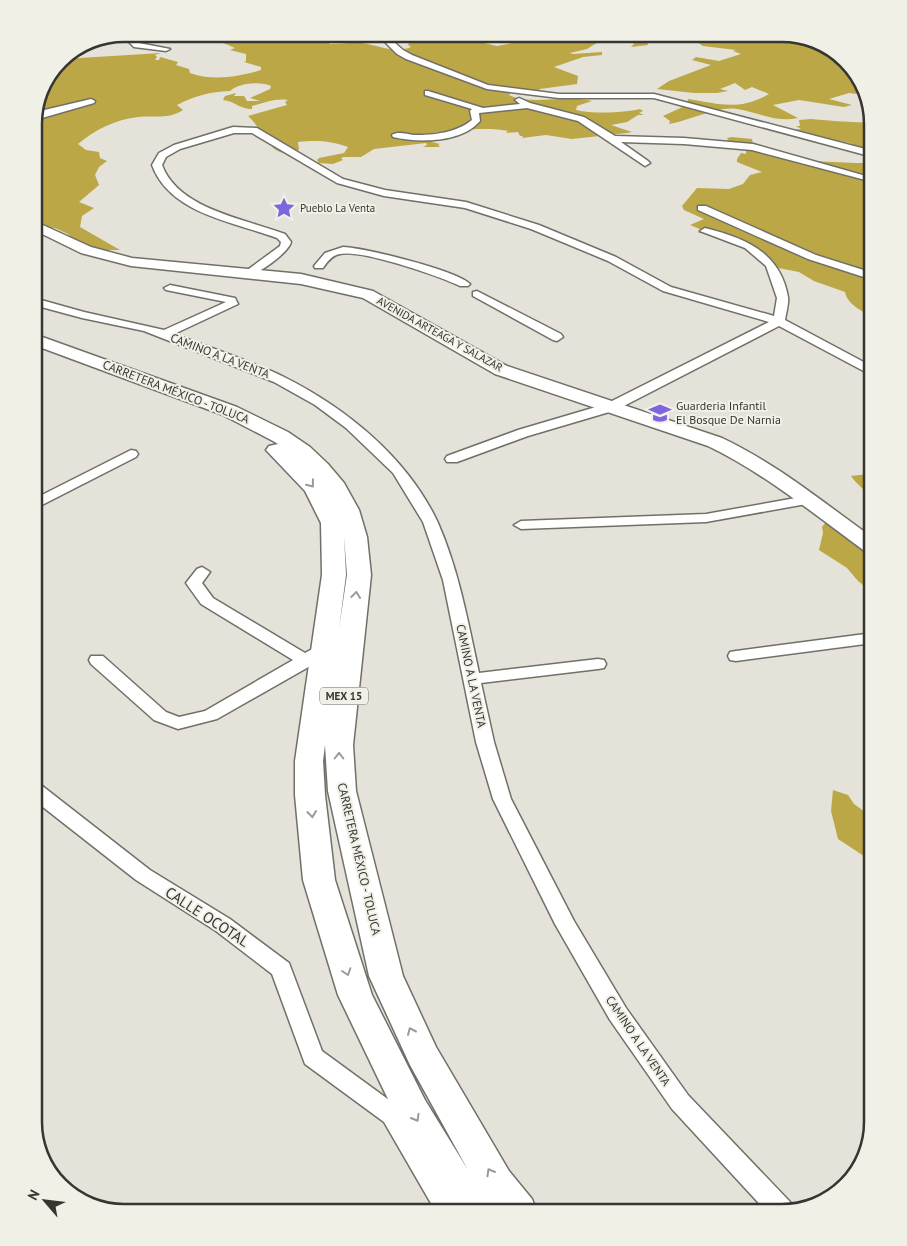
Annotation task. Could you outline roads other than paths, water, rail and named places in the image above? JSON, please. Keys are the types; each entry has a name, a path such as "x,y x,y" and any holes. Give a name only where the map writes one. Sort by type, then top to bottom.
{"main road":[{"name":"CARRETERA MÉXICO - TOLUCA","path":"43,342 221,407 259,424 308,455 324,470 339,489 353,524 360,568 339,745 339,768 342,791 386,976 422,1055 496,1182 512,1204"},
{"name":"CARRETERA MÉXICO - TOLUCA","path":"43,354 212,416 268,444 286,456 315,489 332,524 334,575 314,656 309,761 310,795 319,880 355,995 412,1111 468,1204"}],"street":[{"path":"134,42 137,45 166,49"},
{"path":"390,42 409,57 487,87 495,92 526,102 527,104 581,119 646,163"},
{"path":"487,87 558,96 654,96 864,151"},
{"path":"428,93 480,109 518,107 527,104"},
{"path":"44,115 91,100"},
{"path":"396,135 416,138 449,133 472,125 476,121 473,112 480,109"},
{"path":"250,273 285,247 286,242 281,236 210,212 185,198 166,184 156,165 162,155 177,147 233,130 254,130 340,181 384,193 439,200 490,212 612,259 667,289 779,321 864,367"},
{"path":"613,139 684,141 759,148 864,177"},
{"path":"702,208 802,254 864,274"},
{"name":"AVENIDA ARTEAGA Y SALAZAR","path":"43,228 86,250 131,262 301,279 368,294 501,370 715,442 740,454 864,541"},
{"path":"705,231 750,246 771,265 783,298 779,321"},
{"path":"301,279 319,266 336,261 374,257 449,276 464,284 459,286 458,291 477,294 557,337"},
{"path":"164,334 232,304 231,300 170,288"},
{"name":"CAMINO A LA VENTA","path":"43,304 82,315 147,328 278,379 320,402 351,425 399,471 430,522 451,580 485,742 502,799 569,932 618,1014 680,1102 775,1204"},
{"path":"452,459 523,433 611,407 779,321"},
{"path":"43,497 131,454"},
{"path":"521,525 706,518 807,500"},
{"path":"202,572 194,583 207,602 314,656"},
{"path":"736,656 864,639"},
{"path":"97,660 160,716 178,723 193,721 211,715 314,656"},
{"path":"471,679 598,664"},
{"name":"CALLE OCOTAL","path":"42,796 143,875 224,925 281,969 313,1057 392,1115 445,1203"}],"place":[{"name":"Pueblo La Venta","path":"284,208"},
{"name":"Guarderia Infantil El Bosque De Narnia","path":"660,413"}]}
